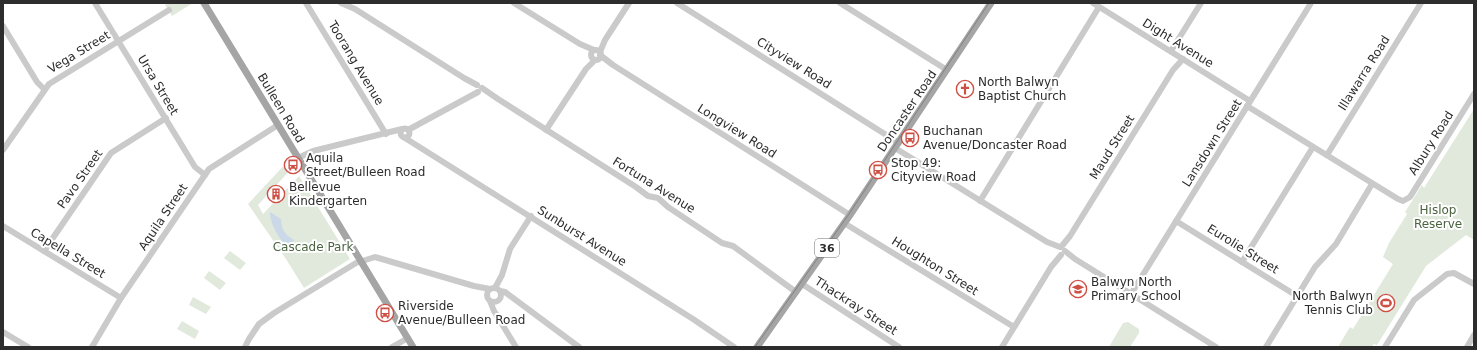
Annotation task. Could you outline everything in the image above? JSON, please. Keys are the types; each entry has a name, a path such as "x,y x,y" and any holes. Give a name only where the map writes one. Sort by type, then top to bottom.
{"main road":[{"name":"Bulleen Road","path":"204,3 413,347"},
{"name":"Doncaster Road","path":"757,347 850,215 991,3"}],"street":[{"name":"Ursa Street","path":"95,3 195,167 205,175"},
{"name":"Toorang Avenue","path":"307,3 386,134"},
{"name":"Fortuna Avenue","path":"341,3 355,9 464,78 478,89 546,130 648,196 658,198 668,207 714,236 722,243 732,246 796,292"},
{"name":"Longview Road","path":"514,3 850,215"},
{"path":"546,130 629,3"},
{"name":"Cityview Road","path":"677,3 897,145 980,201 1216,347"},
{"path":"840,3 947,70"},
{"path":"1171,52 1201,3"},
{"name":"Lansdown Street","path":"1131,294 1311,3"},
{"name":"Illawarra Road","path":"1326,155 1421,3"},
{"path":"980,201 1096,5"},
{"name":"Dight Avenue","path":"1096,5 1181,57 1313,147 1372,184 1404,201"},
{"name":"Vega Street","path":"3,150 44,89 52,81 169,10"},
{"path":"3,26 37,82 44,89"},
{"name":"Maud Street","path":"1002,347 1181,57"},
{"path":"298,158 313,150 386,134 406,133 464,99 478,89"},
{"name":"Albury Road","path":"1404,201 1410,197 1474,94"},
{"name":"Pavo Street","path":"44,251 111,153 166,118"},
{"name":"Aquila Street","path":"92,347 122,298 205,175 214,165 278,125"},
{"name":"Sunburst Avenue","path":"406,133 417,144 734,347"},
{"path":"1242,262 1313,147"},
{"path":"1266,347 1318,264 1336,244 1372,184"},
{"path":"474,286 491,300 499,300 497,291 510,249 530,216"},
{"name":"Eurolie Street","path":"1176,221 1297,296"},
{"name":"Houghton Street","path":"844,223 1014,327"},
{"name":"Capella Street","path":"3,226 122,298"},
{"path":"245,347 254,331 266,319 356,263 375,257 380,257 474,286 505,292 579,347"},
{"path":"1385,347 1414,300 1447,274 1454,273 1474,284"},
{"name":"Thackray Street","path":"802,284 899,347"},
{"path":"497,291 487,292 499,318 516,347"},
{"path":"3,332 28,347"},
{"path":"1467,347 1474,335"},
{"path":"392,347 408,338"}],"green space":[{"path":"168,3 193,3 172,16 165,5"},
{"name":"Hislop Reserve","path":"1474,109 1474,240 1466,235 1426,266 1377,345 1374,344 1371,347 1338,347 1350,327 1353,329 1393,264 1383,257 1389,243 1407,214 1405,212 1422,185 1424,188"},
{"name":"Cascade Park","path":"289,160 293,167 258,205 263,214 299,176 350,259 304,288 248,204"},
{"path":"230,251 246,263 240,270 224,258"},
{"path":"209,271 226,283 220,290 204,278"},
{"path":"193,297 211,307 206,314 189,305"},
{"path":"182,321 199,331 195,339 177,329"},
{"path":"1128,322 1139,329 1139,333 1130,347 1109,347 1123,323"}],"water":[{"path":"270,212 281,219 284,231 294,240 288,246 282,241 276,231 271,221"}],"tram line":[{"path":"755,347 849,214 989,3"}],"place":[{"name":"North Balwyn Baptist Church","path":"965,89"},
{"name":"Buchanan Avenue/Doncaster Road","path":"910,138"},
{"name":"Aquila Street/Bulleen Road","path":"293,165"},
{"name":"Stop 49: Cityview Road","path":"878,170"},
{"name":"Bellevue Kindergarten","path":"276,194"},
{"name":"Balwyn North Primary School","path":"1078,289"},
{"name":"North Balwyn Tennis Club","path":"1386,303"},
{"name":"Riverside Avenue/Bulleen Road","path":"385,313"}]}
